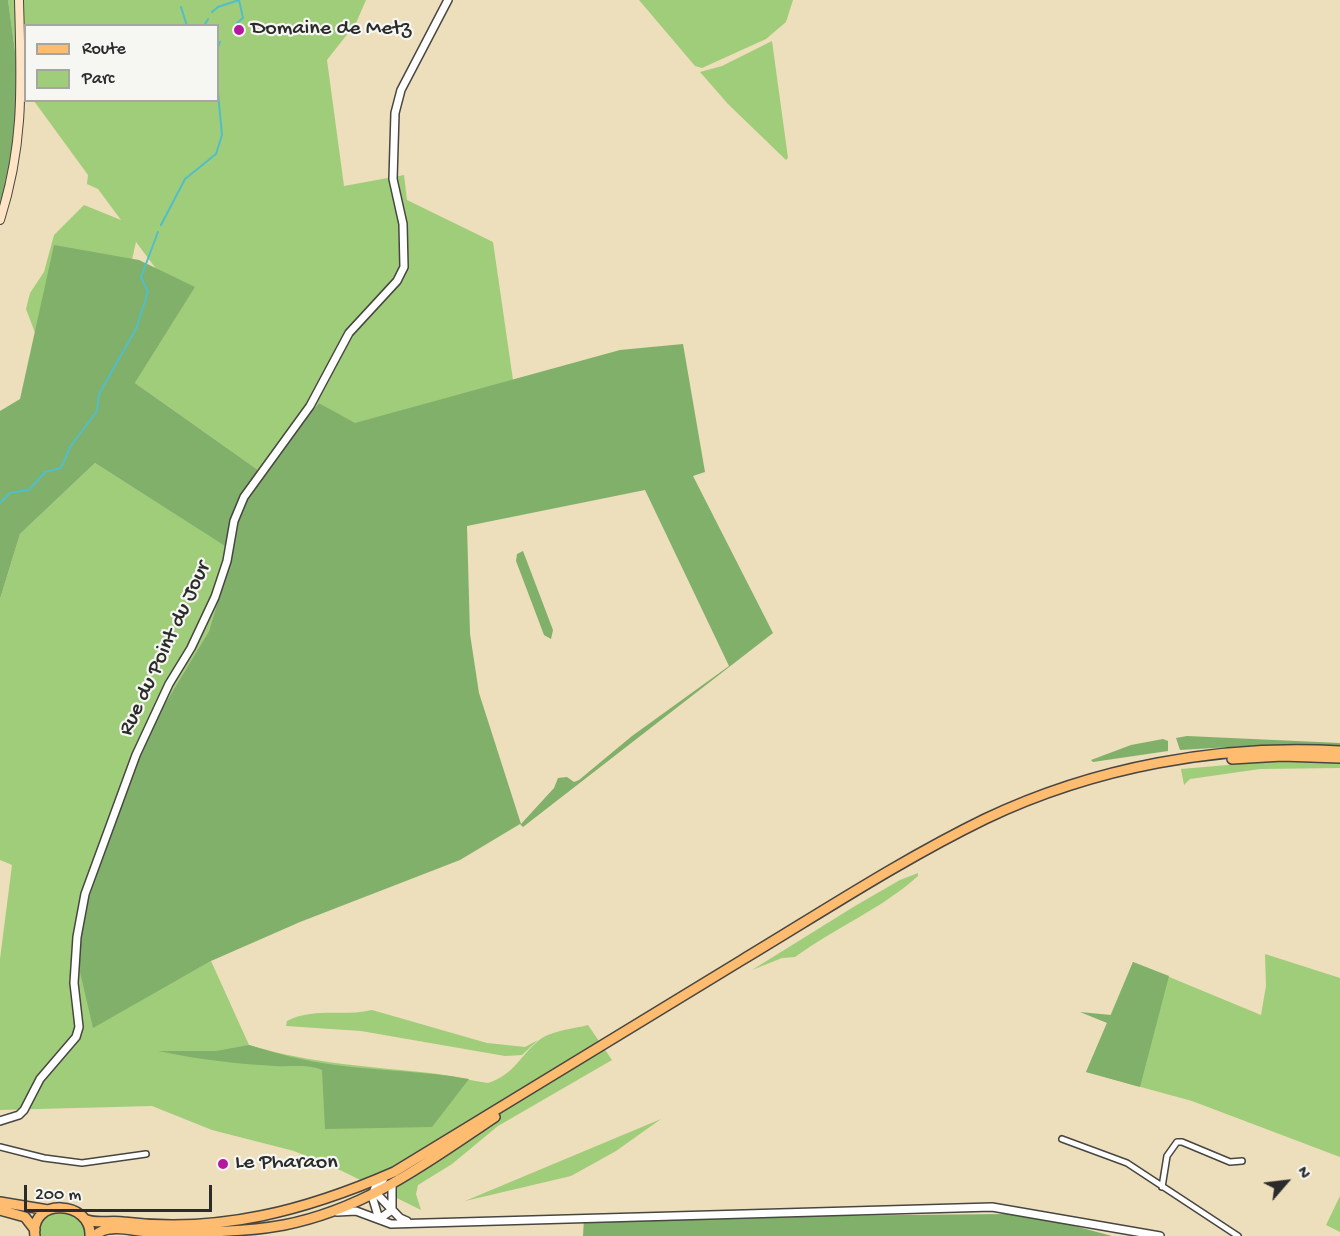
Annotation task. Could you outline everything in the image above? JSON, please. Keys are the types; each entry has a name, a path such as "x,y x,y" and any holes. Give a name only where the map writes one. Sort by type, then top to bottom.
{"main road":[{"path":"0,220 16,165 21,124 19,0"},
{"path":"87,1220 163,1228 260,1218 308,1206 362,1186 394,1172 918,854 1017,805 1083,781 1180,759 1262,751 1340,751"},
{"path":"0,1202 48,1209 69,1209 80,1213 87,1220 92,1236 113,1228 270,1227 334,1212 392,1185 514,1105 845,905 946,846 1002,818 1068,792 1162,768 1257,757 1340,758"},
{"path":"35,1233 37,1219 48,1209"},
{"path":"0,1210 25,1217 35,1233"}],"street":[{"name":"Rue du Point du Jour","path":"0,1121 24,1110 40,1079 76,1038 79,1027 74,982 76,937 85,894 136,755 169,684 190,648 214,597 227,561 234,521 244,497 310,406 349,333 397,281 404,267 403,224 392,169 395,113 400,90 448,0"},
{"path":"1062,1139 1127,1163 1238,1236"},
{"path":"1162,1187 1167,1155 1176,1142 1182,1142 1230,1162 1242,1161"},
{"path":"0,1147 44,1158 82,1163 146,1154"},
{"path":"374,1193 394,1172"},
{"path":"379,1219 386,1217 392,1210 392,1185"},
{"path":"362,1186 410,1222"},
{"path":"374,1193 379,1219"},
{"path":"334,1212 356,1211 391,1224 992,1207 1160,1236"}],"green space":[{"path":"0,0 8,0 19,80 16,141 0,210"},
{"path":"8,0 366,0 356,23 327,60 344,186 404,175 407,200 493,242 513,380 355,424 319,403 258,470 135,383 194,288 157,270 136,242 128,277 42,351 26,309 30,293 44,272 54,235 84,205 121,220 98,189 87,184 88,175 35,102 219,102 219,24 24,24 24,88 19,80"},
{"path":"639,0 793,0 786,22 766,39 702,68 695,66"},
{"path":"772,41 788,158 786,160 728,104 700,72 722,66"},
{"path":"54,245 139,260 195,287 135,383 258,470 319,403 355,423 620,350 683,344 705,472 693,476 773,633 523,827 520,824 460,860 300,922 211,961 93,1028 77,959 87,904 146,735 209,631 233,551 95,463 20,534 0,599 0,411 20,399","holes":["645,490 729,666 632,736 579,780 574,782 567,777 558,778 554,788 521,824 479,693 470,634 467,526"]},
{"path":"95,463 234,551 209,631 146,735 93,1027 211,961 249,1045 274,1052 320,1061 438,1074 488,1083 505,1075 547,1035 588,1025 612,1060 498,1126 452,1164 418,1185 416,1194 421,1210 342,1171 294,1151 212,1130 152,1106 0,1110 0,959 12,865 0,860 0,599 20,534"},
{"path":"523,551 553,630 551,639 544,635 516,561 517,554"},
{"path":"1187,736 1340,743 1340,747 1264,745 1180,750 1176,738"},
{"path":"1163,739 1168,741 1168,751 1093,762 1091,760 1131,745"},
{"path":"1274,761 1340,763 1340,768 1260,769 1190,779 1184,785 1181,769"},
{"path":"918,873 918,876 890,898 795,957 782,958 752,970 855,906 900,880"},
{"path":"1265,954 1340,978 1340,1157 1192,1101 1086,1072 1133,962 1261,1015 1266,986"},
{"path":"1133,962 1169,976 1140,1087 1086,1072 1107,1023 1080,1012 1111,1015"},
{"path":"372,1010 487,1043 525,1047 538,1040 522,1055 505,1056 361,1031 286,1026 287,1021 308,1014"},
{"path":"249,1045 324,1063 469,1079 432,1127 325,1129 322,1070 305,1066 231,1062 158,1051 216,1051"},
{"path":"661,1119 616,1151 571,1176 465,1201"},
{"path":"1340,1196 1340,1232 1326,1225"},
{"path":"53,1212 65,1213 79,1220 85,1236 40,1236 40,1223"},
{"path":"1009,1214 1037,1216 1112,1236 583,1236 584,1218"}],"waterway":[{"path":"212,12 218,7 239,0"},
{"path":"237,23 243,18 239,0"},
{"path":"181,7 186,24"},
{"path":"205,24 208,19"},
{"path":"161,225 185,179 216,154 222,135 219,102"},
{"path":"0,503 10,493 29,490 45,472 61,468 70,447 97,411 99,394 136,329 148,292 141,277 158,232"}],"place":[{"name":"Domaine de Metz","path":"239,30"},
{"name":"Le Pharaon","path":"223,1164"}]}
